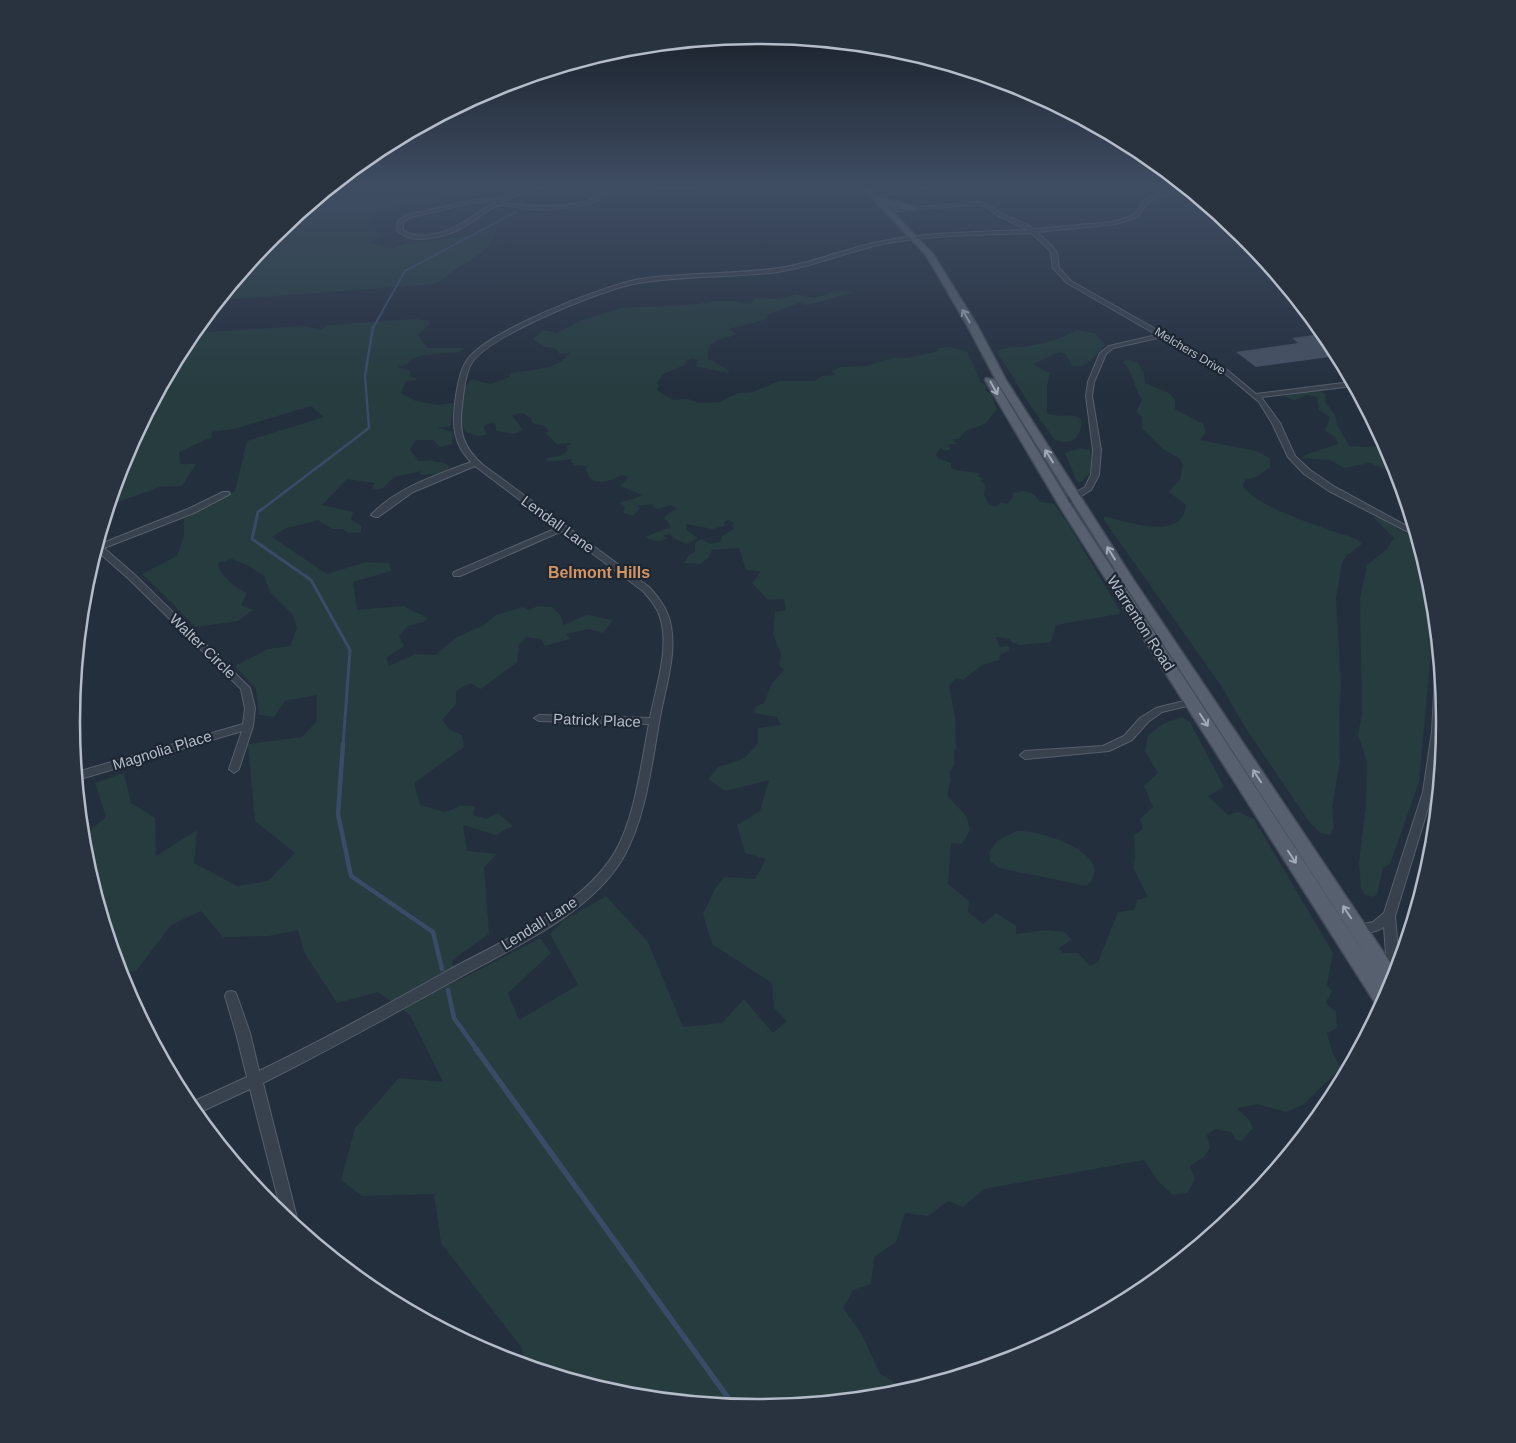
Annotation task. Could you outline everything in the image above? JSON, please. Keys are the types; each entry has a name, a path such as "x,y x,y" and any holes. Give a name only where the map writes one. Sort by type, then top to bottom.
{"main road":[{"name":"Warrenton Road","path":"919,253 1005,407 1387,972"},
{"name":"Warrenton Road","path":"1069,500 1192,702 1379,992"}],"street":[{"name":"Lendall Lane","path":"199,1105 254,1080 396,1007 532,930 569,906 594,885 615,862 634,824 668,646 667,627 660,605 646,589 476,463 462,446 456,422 466,368 476,354 511,332 560,308 619,285 662,278 780,270 804,265 841,253"},
{"name":"Melchers Drive","path":"1054,253 1056,268 1069,282 1210,360 1255,396 1276,423 1292,457 1307,472 1332,489 1408,530"},
{"path":"1069,500 1088,488 1095,475 1097,450 1089,396 1091,382 1103,353 1111,347 1164,334"},
{"path":"1255,396 1346,385"},
{"path":"375,515 398,497 419,486 476,463"},
{"path":"103,544 190,511 226,494"},
{"path":"457,574 563,528"},
{"name":"Walter Circle","path":"102,551 132,577 245,688 251,705 248,726 234,769"},
{"path":"1025,755 1105,749 1128,738 1145,718 1159,710 1192,702"},
{"name":"Patrick Place","path":"539,718 654,721"},
{"name":"Magnolia Place","path":"83,774 248,726"},
{"path":"1392,961 1389,916 1428,792 1434,761"},
{"path":"1358,929 1376,926 1389,916"},
{"path":"231,996 289,1210"}],"green space":[{"path":"268,253 480,253 435,284 228,299"},
{"path":"836,291 855,292 808,305 799,303 767,315 768,319 729,329 736,334 716,341 709,347 708,352 708,359 729,370 728,373 695,366 698,361 694,358 687,360 685,365 663,374 657,383 659,386 657,390 673,400 688,399 699,403 720,402 738,393 753,392 779,381 814,381 822,376 835,375 832,371 840,367 866,366 893,358 907,358 939,351 939,348 948,347 967,351 981,382 987,386 985,390 991,394 997,409 986,423 964,432 959,439 952,439 957,444 949,444 950,449 945,451 941,448 936,454 938,458 951,463 951,468 979,473 978,476 983,479 981,482 985,484 984,495 989,504 996,507 1001,502 1007,504 1012,498 1013,493 1024,491 1034,494 1040,502 1054,504 1069,525 1120,611 1119,614 1056,625 1051,642 1020,645 1011,642 1010,639 996,637 1000,647 1009,646 1009,651 1000,655 999,660 982,665 963,680 956,678 949,686 955,717 956,748 954,752 954,766 949,773 951,779 947,795 967,817 970,830 962,844 951,843 948,884 969,901 968,912 983,924 996,913 1016,926 1016,934 1045,930 1065,932 1071,940 1059,948 1063,953 1078,953 1090,966 1098,962 1118,912 1134,910 1137,900 1148,897 1133,868 1135,859 1134,835 1143,829 1140,819 1153,807 1144,786 1158,773 1145,751 1148,735 1163,724 1181,717 1190,722 1224,787 1208,796 1228,815 1238,812 1254,819 1333,953 1327,985 1332,991 1326,1002 1329,1007 1336,1011 1337,1028 1327,1033 1332,1052 1341,1067 1303,1105 1286,1112 1257,1104 1237,1108 1249,1120 1253,1128 1242,1141 1236,1140 1231,1132 1215,1129 1207,1135 1210,1148 1204,1157 1190,1166 1195,1180 1187,1193 1173,1195 1158,1181 1144,1160 984,1189 963,1207 948,1201 928,1216 905,1213 896,1242 874,1257 871,1284 853,1290 843,1308 861,1333 880,1374 897,1384 802,1398 714,1398 626,1386 583,1376 524,1357 521,1347 441,1243 434,1194 362,1196 341,1180 355,1128 399,1078 443,1082 410,1015 378,992 337,1003 305,954 298,930 269,936 223,937 201,911 171,925 136,971 128,971 103,897 93,854 89,831 106,817 95,783 124,773 131,803 155,818 156,856 197,830 194,863 237,886 268,881 295,853 255,821 248,744 302,737 317,721 317,695 285,701 274,717 259,715 256,689 235,666 268,649 290,646 297,628 293,615 270,592 264,576 247,565 232,559 218,563 222,573 229,581 247,593 241,605 253,610 238,621 196,627 142,574 177,556 184,536 184,519 235,491 247,441 324,417 311,406 234,429 211,432 212,437 179,452 180,464 196,464 182,486 159,487 117,503 150,422 171,383 203,332 305,326 320,330 328,325 415,319 430,321 429,325 418,335 428,348 465,348 459,352 424,355 411,359 407,364 398,367 410,371 409,375 418,380 406,381 401,393 416,401 438,405 453,403 451,426 438,428 453,432 452,444 440,447 433,440 416,440 410,450 419,461 431,460 441,462 449,465 448,470 437,474 420,475 420,471 399,476 392,479 381,489 372,488 375,483 347,479 322,505 353,512 351,520 361,526 361,532 349,533 342,529 332,529 318,520 284,529 272,537 327,574 366,562 389,563 391,571 353,582 357,610 403,606 428,618 423,622 408,626 399,636 404,646 386,658 389,666 415,654 435,655 457,637 484,625 496,615 523,607 529,610 538,606 552,607 561,616 563,625 587,615 613,620 603,633 589,629 566,634 570,639 545,646 541,639 526,637 519,645 517,662 481,689 470,683 456,691 456,704 442,720 449,729 462,735 464,747 414,783 420,805 445,812 460,806 475,806 473,815 486,819 498,813 513,826 496,835 463,825 467,851 497,854 484,867 489,934 452,960 456,982 540,938 551,953 508,993 519,1020 578,985 550,934 564,920 606,896 648,942 683,1027 722,1023 744,999 773,1033 787,1021 774,1008 772,983 712,944 703,914 715,889 724,877 755,879 766,859 745,853 737,825 760,811 769,780 725,791 708,779 718,767 743,759 752,750 758,743 758,728 781,725 777,717 754,713 755,707 764,703 772,683 784,670 779,665 781,654 773,634 775,612 786,610 784,599 768,600 752,583 761,571 746,570 739,548 712,550 708,558 700,564 684,563 689,555 695,552 695,543 702,539 710,544 720,542 722,536 734,529 732,526 735,523 729,520 724,522 725,526 712,529 686,524 686,530 698,538 686,544 673,538 670,533 663,536 667,538 662,541 645,537 671,527 664,517 677,508 670,505 658,509 653,507 654,504 637,506 640,508 633,516 623,513 625,506 619,503 642,495 620,486 629,477 622,475 611,480 594,481 587,473 586,466 575,465 571,462 572,459 547,462 546,458 559,456 568,451 566,447 572,443 557,444 545,433 549,431 544,426 532,423 531,418 522,413 512,415 523,430 514,434 496,431 496,426 493,422 484,426 488,434 479,436 465,432 462,419 462,404 465,389 472,379 490,384 510,377 510,373 551,366 565,359 570,353 560,354 556,349 544,347 533,339 543,330 557,333 583,320 622,308 686,305 726,300 751,304 755,298 779,299 796,294 814,298"},
{"path":"1076,330 1095,333 1105,345 1091,360 1083,365 1072,366 1066,354 1059,352 1035,363 1036,366 1050,373 1047,386 1047,413 1051,415 1073,416 1081,419 1078,435 1075,439 1066,442 1054,439 997,352 1008,348 1046,342"},
{"path":"1127,360 1138,363 1144,373 1145,383 1169,393 1175,400 1175,409 1203,424 1206,432 1200,440 1256,451 1270,458 1270,467 1258,476 1245,480 1243,486 1251,494 1278,510 1356,539 1362,544 1346,556 1342,563 1336,598 1341,687 1339,715 1340,761 1332,808 1334,829 1330,835 1321,833 1310,823 1245,727 1222,687 1104,520 1104,517 1108,517 1141,525 1166,526 1176,523 1183,516 1186,505 1169,492 1180,479 1183,465 1179,458 1163,449 1142,428 1142,417 1136,412 1142,400 1123,362"},
{"path":"1319,390 1326,395 1325,402 1335,415 1337,424 1349,446 1377,446 1387,470 1369,463 1344,468 1330,460 1301,458 1338,444 1336,438 1325,430 1330,417 1319,410 1317,397 1307,395 1294,400 1286,397 1287,395"},
{"path":"1079,448 1090,450 1092,471 1081,482 1077,482 1065,453"},
{"path":"1373,517 1380,518 1410,536 1423,589 1431,647 1419,782 1390,864 1383,868 1377,894 1373,897 1365,895 1361,888 1359,863 1366,805 1367,763 1358,734 1362,715 1360,599 1367,565 1387,549 1394,538"},
{"path":"1017,831 1028,831 1057,839 1084,854 1092,863 1094,874 1088,885 999,868 990,861 989,852 998,840"}],"building":[{"path":"1314,335 1329,357 1256,367 1236,352 1298,343 1292,338"}],"waterway":[{"path":"373,328 405,271 438,253"},
{"path":"261,510 369,428 365,376 373,327"},
{"path":"262,509 258,512 252,539 311,580 350,650 343,746"},
{"path":"343,744 338,814 351,876 433,932 442,969"},
{"path":"448,990 454,1018 477,1050"},
{"path":"476,1049 728,1398"}],"district":[{"name":"Belmont Hills","path":"599,572"}]}
